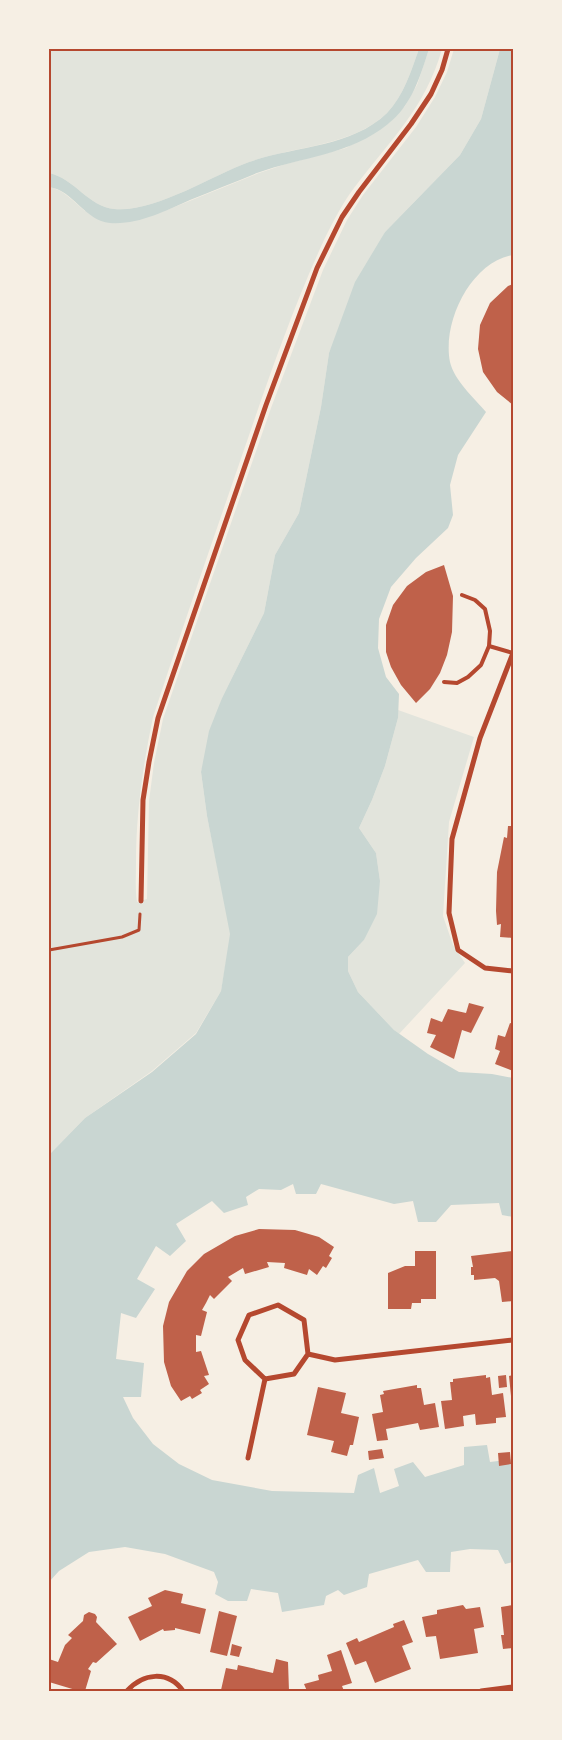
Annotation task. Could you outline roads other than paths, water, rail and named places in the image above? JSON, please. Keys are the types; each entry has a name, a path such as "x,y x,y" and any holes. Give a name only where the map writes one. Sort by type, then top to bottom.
{"street":[{"path":"141,901 143,800 158,718 266,406 317,268 342,217 411,124 430,94 442,70 448,49"},
{"path":"513,653 480,738 452,839 449,913 458,950 485,968 513,971"},
{"path":"278,1305 304,1320 308,1354 294,1374 265,1379 245,1360 238,1340 249,1315 278,1305"},
{"path":"308,1354 335,1360 513,1340"},
{"path":"248,1458 265,1379"},
{"path":"127,1691 136,1682 146,1677 158,1676 170,1679 183,1691"},
{"path":"482,1691 513,1687"}],"lane":[{"path":"444,682 457,683 468,677 481,665 489,646 490,630 484,609 475,600 462,595"},
{"path":"489,646 513,653"}]}
